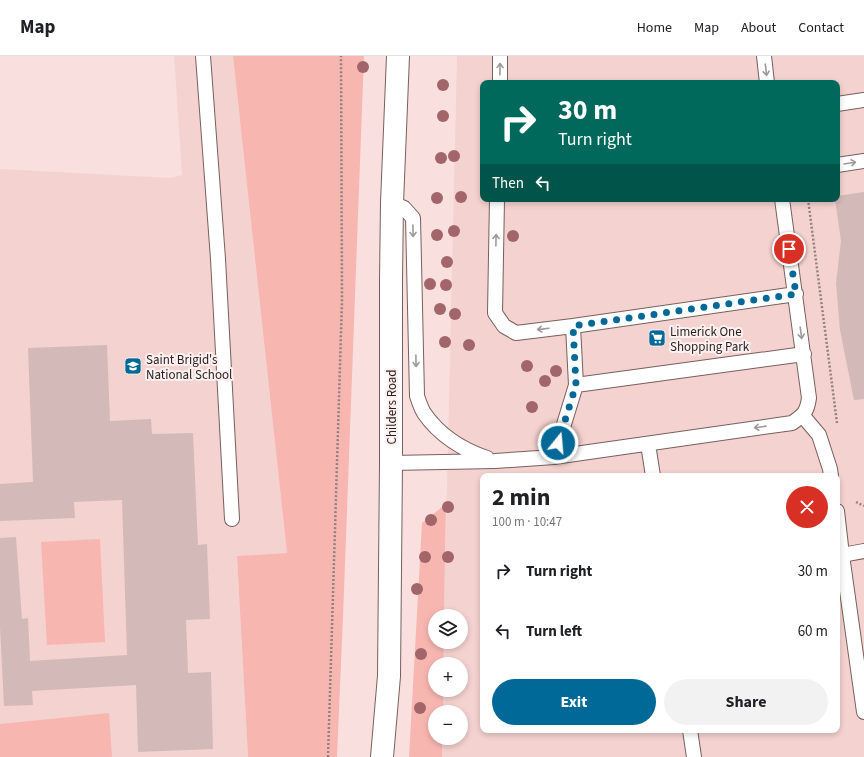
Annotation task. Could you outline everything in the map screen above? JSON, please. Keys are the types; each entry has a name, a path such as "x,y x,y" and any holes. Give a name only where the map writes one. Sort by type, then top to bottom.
{"main road":[{"name":"Childers Road","path":"382,757 389,676 392,203 398,56"}],"lane":[{"path":"203,56 218,259 232,519"},
{"path":"500,56 500,80"},
{"path":"764,56 768,80"},
{"path":"840,104 864,100"},
{"path":"840,165 864,161"},
{"path":"496,202 496,313 504,326 516,333 796,294"},
{"path":"391,463 495,461 554,457 792,423 803,416 808,408 809,398 782,202"},
{"path":"392,203 404,208 413,218 417,396 423,412 434,426 453,442 473,453 495,461"},
{"path":"554,457 576,385 573,326"},
{"path":"576,385 804,354"},
{"path":"803,416 819,435 831,473"},
{"path":"648,444 653,473"},
{"path":"840,537 864,712"},
{"path":"842,555 864,551"},
{"path":"690,733 694,757"}],"path":[{"path":"328,757 342,300 341,56"},
{"path":"808,202 838,427"},
{"path":"852,497 856,502 864,506"}],"shaded area":[{"name":"Saint Brigid's National School","path":"174,56 233,56 287,553 237,556 248,757 0,757 0,169 171,178 182,175"},
{"path":"233,56 364,56 337,757 248,757 237,556 287,553"},
{"name":"Limerick One Shopping Park","path":"457,56 864,56 864,757 442,757 442,745 468,745 468,705 443,705 443,697 468,697 468,657 443,657 444,649 468,649 468,609 444,609"},
{"path":"446,504 444,609 428,609 428,649 444,649 443,657 428,657 428,697 443,697 443,705 428,705 428,745 442,745 442,757 409,757 422,523"},
{"path":"100,539 105,642 47,645 41,542"},
{"path":"109,713 112,757 0,757 0,724"}],"building":[{"path":"864,192 864,399 854,400 840,330 836,283 841,241 835,202 840,202 840,196"},
{"path":"107,345 110,421 151,419 152,434 193,433 198,545 207,544 210,619 186,620 188,673 211,672 213,749 138,752 136,685 32,691 33,705 4,706 0,627 0,538 16,537 22,619 28,618 30,661 127,655 122,500 74,502 75,518 0,521 0,484 33,482 28,348"}],"place":[{"name":"Limerick One Shopping Park","path":"657,338"},
{"name":"Saint Brigid's National School","path":"133,366"}],"route":[{"path":"558,443 576,385 573,326 796,294 789,249"}]}
